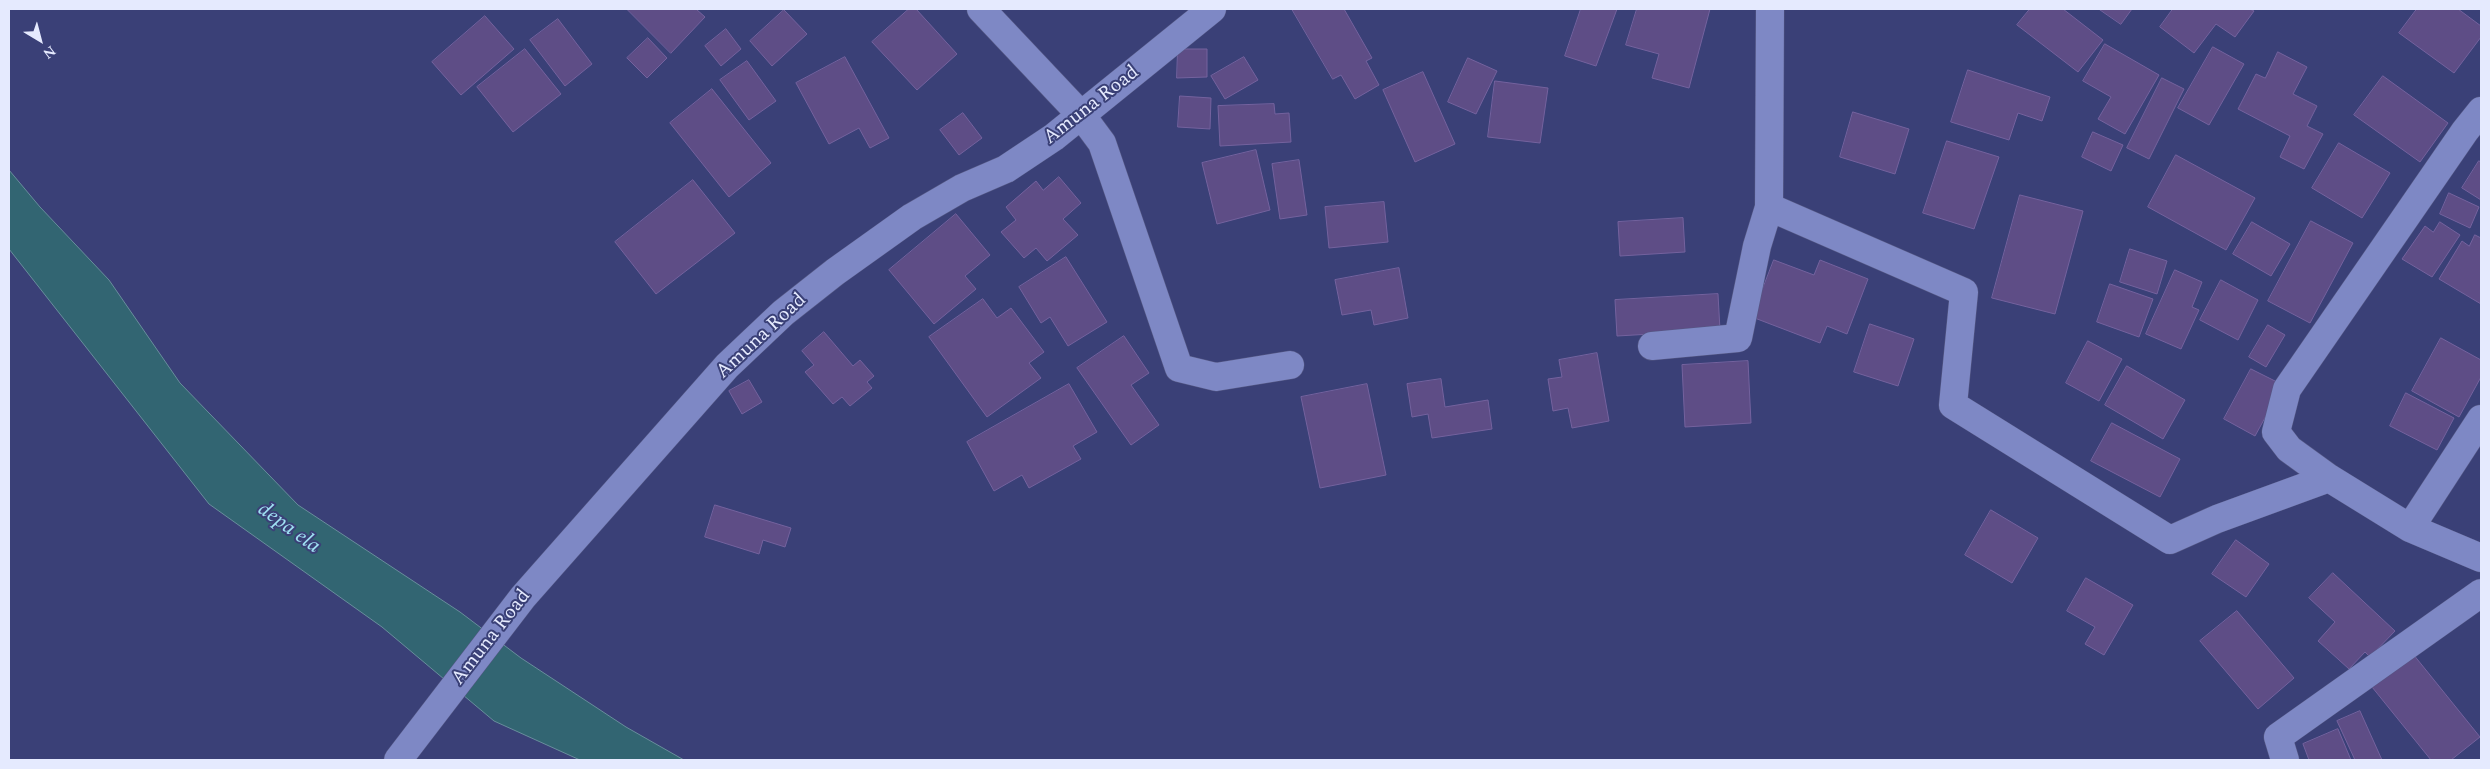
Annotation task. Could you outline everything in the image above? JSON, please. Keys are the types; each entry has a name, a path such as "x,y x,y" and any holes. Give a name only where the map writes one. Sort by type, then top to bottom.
{"street":[{"path":"981,9 1082,116 1102,143 1179,368 1216,377 1290,365"},
{"name":"Amuna Road","path":"401,756 523,597 727,366 783,313 912,218 962,188 1006,169 1082,116 1212,9"},
{"path":"1652,346 1738,338 1757,246 1769,207 1770,9"},
{"path":"2481,111 2465,131 2288,389 2276,432 2289,449 2329,478 2410,528 2481,558"},
{"path":"1769,207 1964,292 1953,406 2170,540 2217,519 2329,478"},
{"path":"2410,528 2481,419"},
{"path":"2286,760 2278,737 2481,593"}],"water":[{"name":"depa ela","path":"9,170 40,207 109,280 180,383 298,505 460,612 521,658 626,727 684,760 580,760 494,721 382,627 209,504 9,249"}],"building":[{"path":"627,9 696,9 705,17 671,53"},
{"path":"909,9 916,9 957,54 917,90 872,42"},
{"path":"1292,9 1344,9 1372,58 1366,61 1379,85 1355,99 1341,75 1333,79"},
{"path":"1581,9 1617,9 1596,66 1565,56"},
{"path":"1637,9 1710,9 1689,88 1652,78 1659,54 1626,45"},
{"path":"2030,9 2063,9 2103,40 2078,72 2017,25"},
{"path":"2099,9 2132,9 2121,24"},
{"path":"2173,9 2250,9 2254,11 2235,37 2216,24 2194,53 2160,27"},
{"path":"2417,9 2458,9 2481,26 2481,37 2454,73 2399,33"},
{"path":"784,10 807,34 772,66 750,41"},
{"path":"485,16 514,49 461,95 432,62"},
{"path":"558,19 592,64 565,86 530,40"},
{"path":"726,29 741,49 721,66 705,46"},
{"path":"648,38 667,58 647,78 627,58"},
{"path":"2105,44 2159,75 2125,134 2098,119 2111,97 2083,81"},
{"path":"2213,47 2244,64 2209,125 2178,108"},
{"path":"525,49 561,94 513,132 477,87"},
{"path":"1178,49 1207,49 1207,77 1177,78"},
{"path":"2278,52 2307,67 2293,94 2317,106 2307,126 2323,134 2304,169 2280,157 2290,136 2238,109 2256,74 2265,78"},
{"path":"845,57 889,138 870,148 859,128 829,144 796,83"},
{"path":"1244,57 1258,80 1225,99 1211,76"},
{"path":"1468,58 1497,71 1476,114 1448,102"},
{"path":"747,61 776,101 749,120 720,80"},
{"path":"1968,70 2050,97 2042,121 2018,113 2009,140 1951,122"},
{"path":"1423,72 1455,144 1415,162 1383,90"},
{"path":"2383,76 2448,123 2420,162 2354,115"},
{"path":"2162,78 2184,89 2149,159 2127,148"},
{"path":"1495,81 1548,88 1540,143 1488,137"},
{"path":"712,89 771,163 729,197 670,123"},
{"path":"1180,96 1211,98 1210,129 1178,127"},
{"path":"1274,104 1275,114 1289,113 1291,142 1220,146 1218,106"},
{"path":"1853,112 1909,129 1895,174 1840,157"},
{"path":"963,113 982,138 959,155 940,130"},
{"path":"2093,132 2123,145 2111,171 2082,157"},
{"path":"1947,141 1999,157 1974,229 1923,213"},
{"path":"2339,143 2390,173 2362,218 2312,188"},
{"path":"1256,150 1270,210 1217,224 1202,163"},
{"path":"2176,155 2255,198 2226,250 2148,207"},
{"path":"1299,160 1307,215 1280,219 1272,164"},
{"path":"2479,161 2481,162 2481,200 2462,188"},
{"path":"1059,177 1081,203 1063,219 1078,235 1047,261 1036,248 1024,258 1001,232 1016,220 1006,207 1036,181 1043,190"},
{"path":"693,180 735,233 656,294 615,242"},
{"path":"2449,193 2479,207 2470,228 2440,214"},
{"path":"2020,195 2083,211 2055,314 1992,298"},
{"path":"1384,202 1388,242 1329,248 1325,207"},
{"path":"956,214 990,255 965,276 976,289 934,324 889,270"},
{"path":"1683,218 1685,252 1620,256 1618,222"},
{"path":"2311,221 2353,243 2310,323 2268,301"},
{"path":"2252,222 2290,244 2271,276 2233,254"},
{"path":"2440,222 2460,235 2432,277 2402,259 2425,226 2433,232"},
{"path":"2475,235 2481,238 2481,304 2439,279 2462,241 2469,246"},
{"path":"2130,249 2167,261 2157,294 2120,282"},
{"path":"1066,257 1107,322 1068,346 1050,317 1041,323 1019,287"},
{"path":"1774,260 1814,275 1820,260 1868,279 1847,334 1827,326 1820,343 1752,317"},
{"path":"1399,268 1408,318 1374,325 1371,310 1342,315 1335,280"},
{"path":"2175,270 2202,282 2192,307 2199,310 2181,349 2146,334"},
{"path":"2221,280 2258,300 2238,340 2200,320"},
{"path":"2110,284 2153,299 2139,337 2097,322"},
{"path":"1718,294 1720,330 1617,336 1615,300"},
{"path":"983,299 997,318 1011,308 1044,352 1029,363 1041,378 987,417 929,337"},
{"path":"1870,324 1914,339 1898,386 1854,372"},
{"path":"2268,325 2285,335 2266,367 2249,357"},
{"path":"824,332 853,366 860,360 874,376 867,382 872,388 850,406 842,397 833,404 805,372 814,365 802,351"},
{"path":"1124,336 1149,373 1131,385 1159,425 1131,445 1077,368"},
{"path":"2441,338 2481,360 2481,377 2459,417 2412,391"},
{"path":"2088,341 2122,359 2099,401 2066,383"},
{"path":"1597,353 1609,421 1572,428 1568,408 1553,411 1548,379 1562,377 1559,360"},
{"path":"1748,361 1751,423 1685,427 1682,365"},
{"path":"2127,366 2185,400 2163,439 2105,405"},
{"path":"2251,369 2283,385 2255,436 2224,419"},
{"path":"1441,379 1445,407 1488,400 1492,429 1432,438 1428,414 1412,417 1407,384"},
{"path":"749,380 762,402 742,414 729,391"},
{"path":"1069,384 1097,432 1073,446 1081,459 1029,488 1022,475 994,491 967,442"},
{"path":"1367,384 1386,475 1320,488 1301,397"},
{"path":"2406,393 2454,418 2437,450 2390,426"},
{"path":"2112,423 2180,459 2160,497 2091,461"},
{"path":"715,505 791,528 785,547 763,540 759,554 705,537"},
{"path":"1991,510 2038,538 2012,583 1965,555"},
{"path":"2236,540 2269,564 2246,597 2212,574"},
{"path":"2333,573 2395,631 2370,657 2365,652 2349,669 2318,641 2335,622 2309,598"},
{"path":"2086,578 2133,605 2104,655 2085,644 2095,627 2067,611"},
{"path":"2237,611 2294,678 2258,709 2200,641"},
{"path":"2413,654 2480,737 2451,760 2431,760 2372,687"},
{"path":"2360,711 2382,760 2355,760 2337,721"},
{"path":"2338,729 2351,760 2309,760 2303,744"}]}
